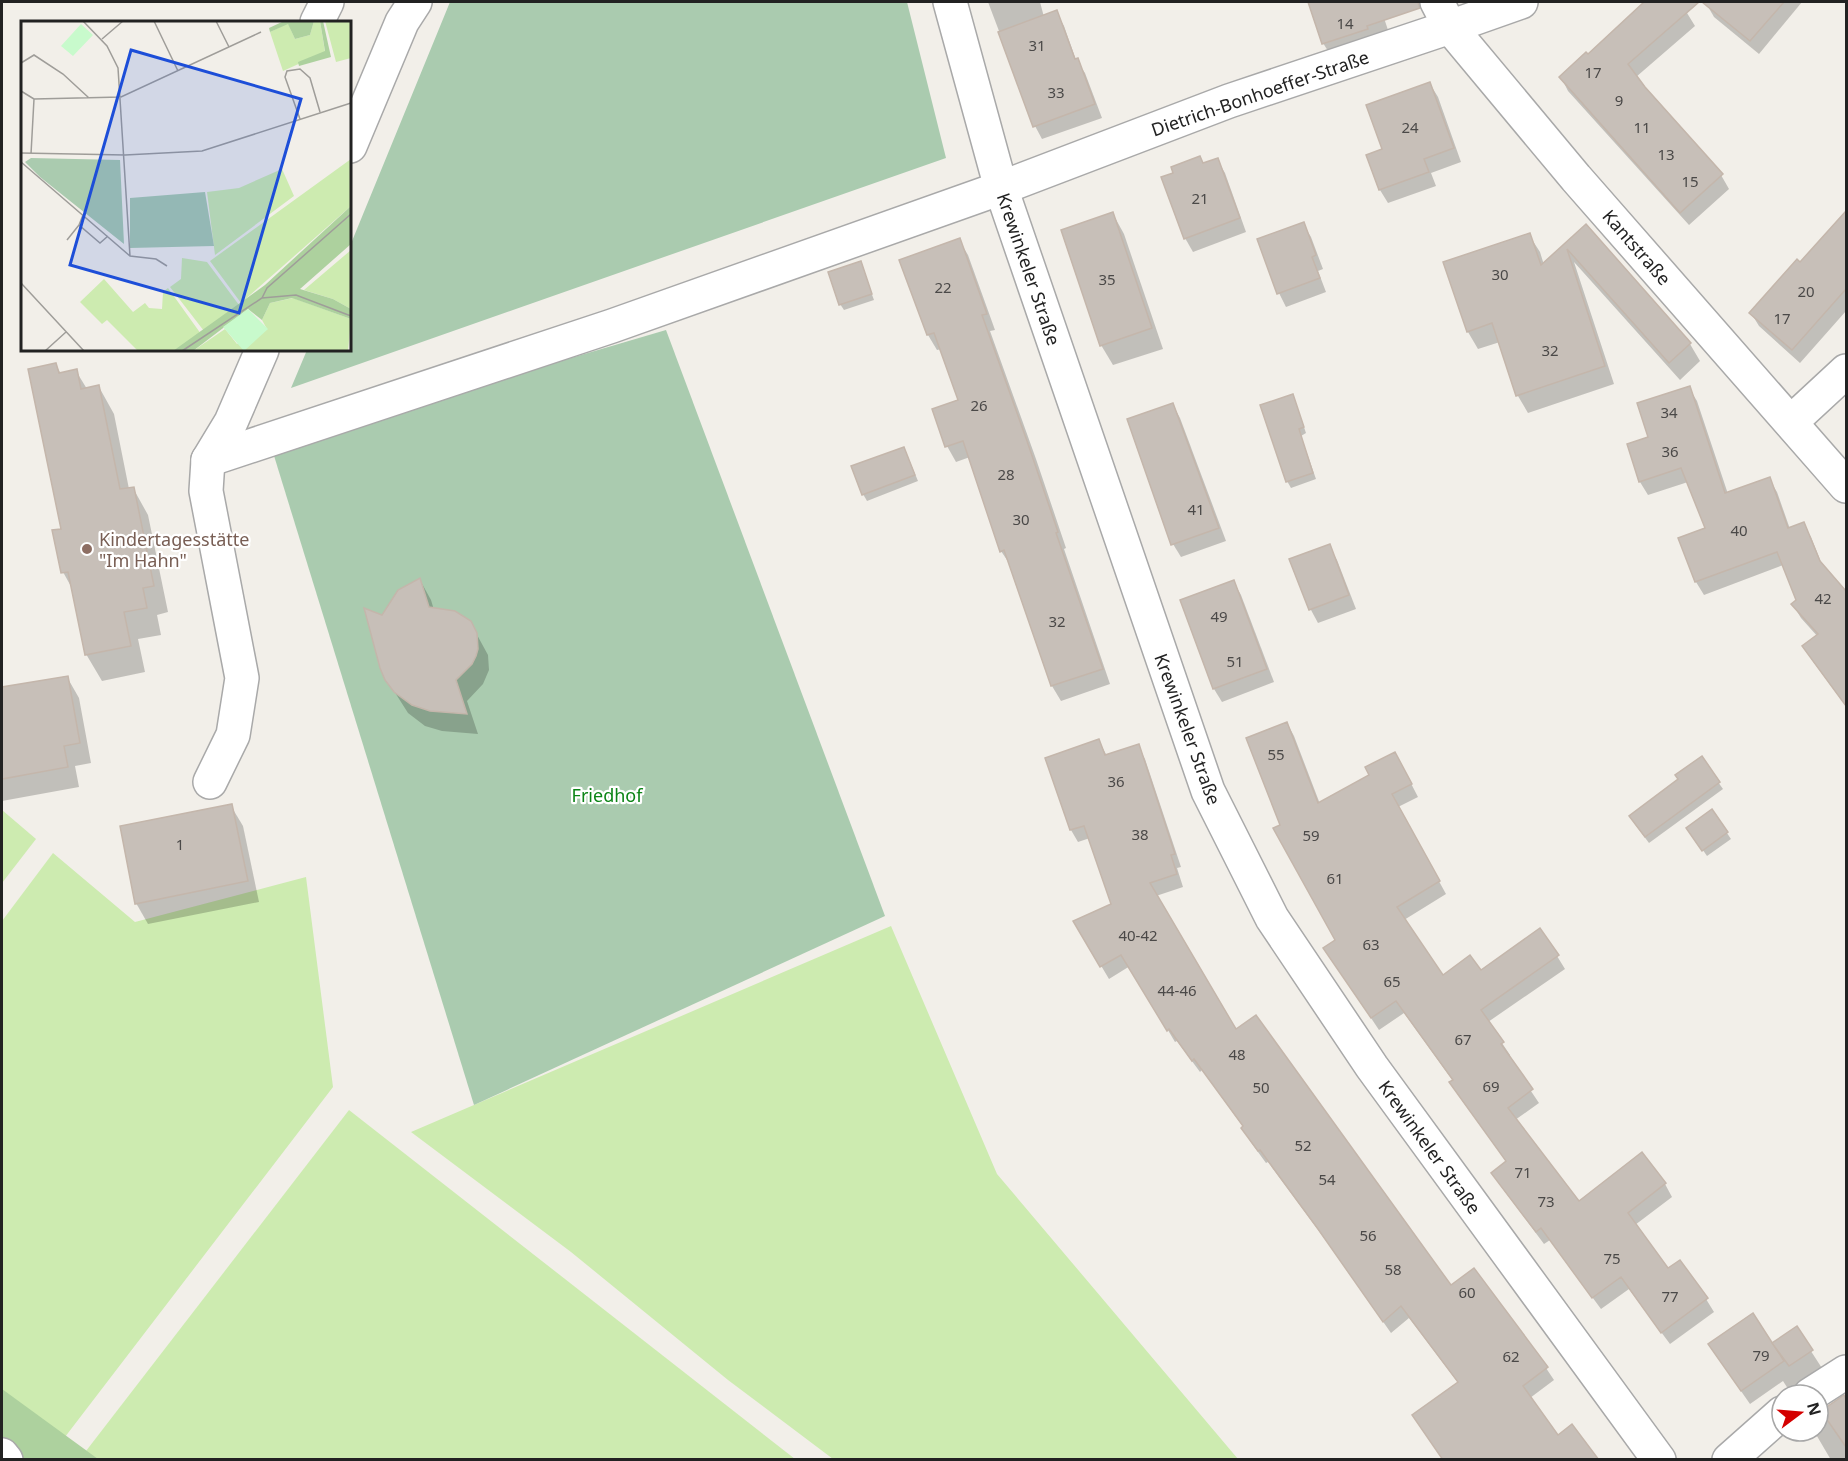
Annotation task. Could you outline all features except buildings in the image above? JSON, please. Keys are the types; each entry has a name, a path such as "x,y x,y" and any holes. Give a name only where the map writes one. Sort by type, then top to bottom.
{"street":[{"path":"318,21 327,2"},
{"path":"351,144 402,22 415,2"},
{"name":"Krewinkeler Straße","path":"950,2 1001,188 1208,791 1272,918 1372,1067 1659,1460"},
{"name":"Dietrich-Bonhoeffer-Straße","path":"208,460 612,326 1001,188 1229,101 1443,14 1521,2"},
{"name":"Kantstraße","path":"1443,14 1576,178 1846,486"},
{"path":"210,782 233,735 242,678 206,492 208,460 231,422 262,351"},
{"path":"1791,422 1846,371"},
{"path":"1829,1383 1846,1372"},
{"path":"1729,1460 1770,1424"},
{"path":"2,1455 6,1460"}],"green space":[{"path":"450,2 907,2 946,158 291,388 307,351 351,351 351,244"},
{"name":"Friedhof","path":"666,330 885,916 474,1105 271,446"},
{"path":"2,810 36,839 2,883"},
{"path":"53,853 135,922 306,877 333,1087 65,1437 2,1390 2,921"},
{"path":"891,926 997,1174 1238,1459 833,1459 728,1380 571,1252 411,1132"},
{"path":"349,1110 795,1459 98,1460 86,1451"},
{"path":"2,1389 98,1459 2,1459"}],"place":[{"name":"Kindertagesstätte \"Im Hahn\"","path":"87,549"}]}
